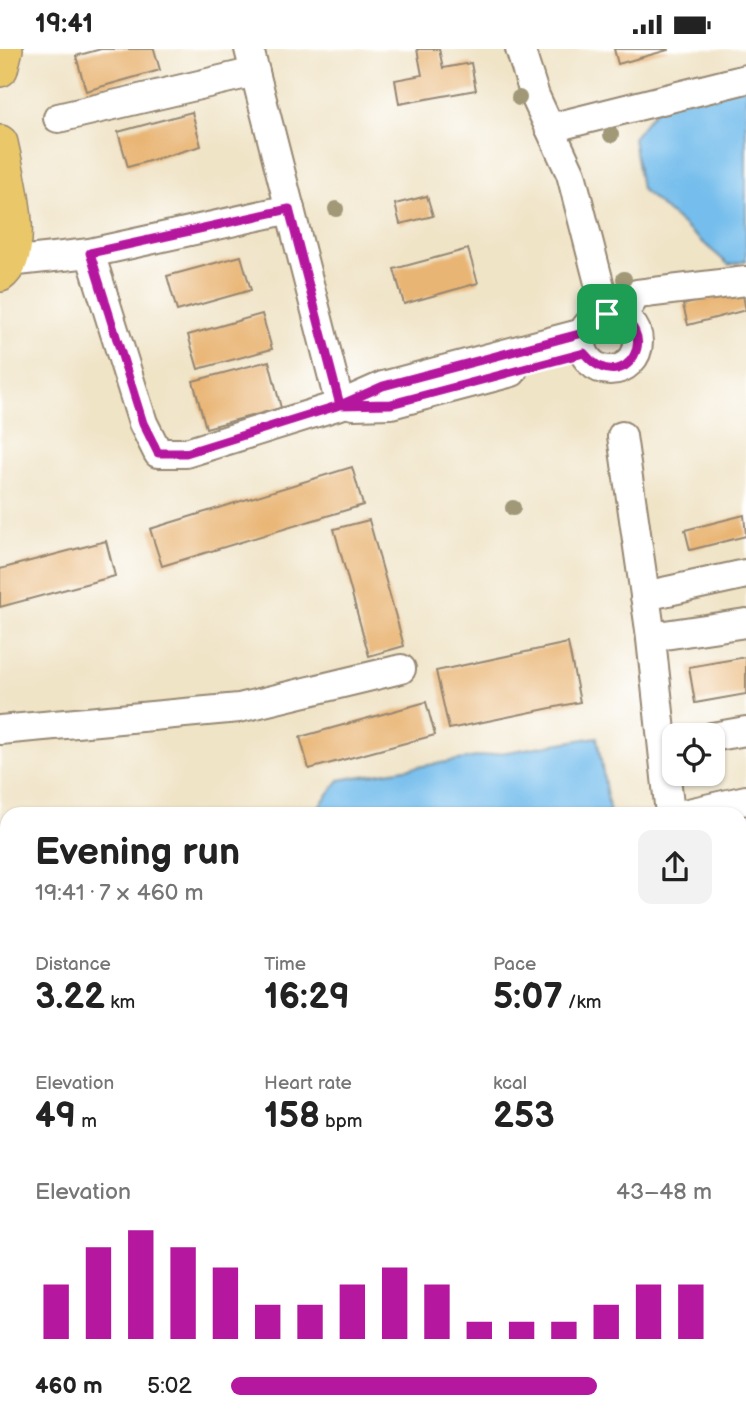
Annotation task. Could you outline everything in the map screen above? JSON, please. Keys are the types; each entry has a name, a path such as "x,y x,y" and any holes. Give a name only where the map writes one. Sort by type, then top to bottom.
{"main road":[{"path":"0,69 5,49"},
{"path":"0,143 14,208 14,236 4,268"}],"street":[{"path":"520,49 571,174 614,315 632,324 638,336 637,350 631,362 614,370 595,367 583,343 592,320 614,315 637,294 746,281"},
{"path":"58,118 252,61 340,405"},
{"path":"550,128 746,79"},
{"path":"4,268 90,253 289,209"},
{"path":"90,253 143,423 158,453 186,453 340,405 383,386 583,343"},
{"path":"622,436 650,637 665,723"},
{"path":"645,596 746,574"},
{"path":"650,637 746,623"},
{"path":"0,730 239,708 401,669"},
{"path":"725,735 746,731"},
{"path":"670,786 670,807"},
{"path":"715,807 746,800"}],"water":[{"path":"746,83 746,261 729,265 641,189 633,138 661,103"},
{"path":"597,737 609,807 318,807 339,780"}],"building":[{"path":"101,49 154,49 160,70 86,91 76,56"},
{"path":"417,49 439,49 443,68 471,63 476,90 399,104 395,80 422,75"},
{"path":"614,49 668,49 668,50 618,64"},
{"path":"192,112 201,146 128,167 118,132"},
{"path":"427,196 433,216 400,224 395,204"},
{"path":"468,249 478,283 404,304 394,269"},
{"path":"241,256 251,290 177,311 167,276"},
{"path":"742,290 746,310 688,325 683,305"},
{"path":"262,314 272,349 198,369 188,335"},
{"path":"269,361 281,408 206,428 193,381"},
{"path":"352,467 363,505 162,566 150,529"},
{"path":"744,515 746,536 690,550 685,530"},
{"path":"369,520 404,646 369,656 334,529"},
{"path":"106,541 115,576 0,607 0,569"},
{"path":"568,643 580,702 449,729 436,671"},
{"path":"746,657 746,694 695,703 689,667"},
{"path":"426,702 435,735 309,769 300,737"}],"route":[{"path":"607,314 592,320 583,333 383,386 340,405 186,453 158,453 143,423 90,253 289,209 340,405 391,404 584,353 595,367 614,370 631,362 637,350 638,336 632,324 621,316 607,314"}]}
